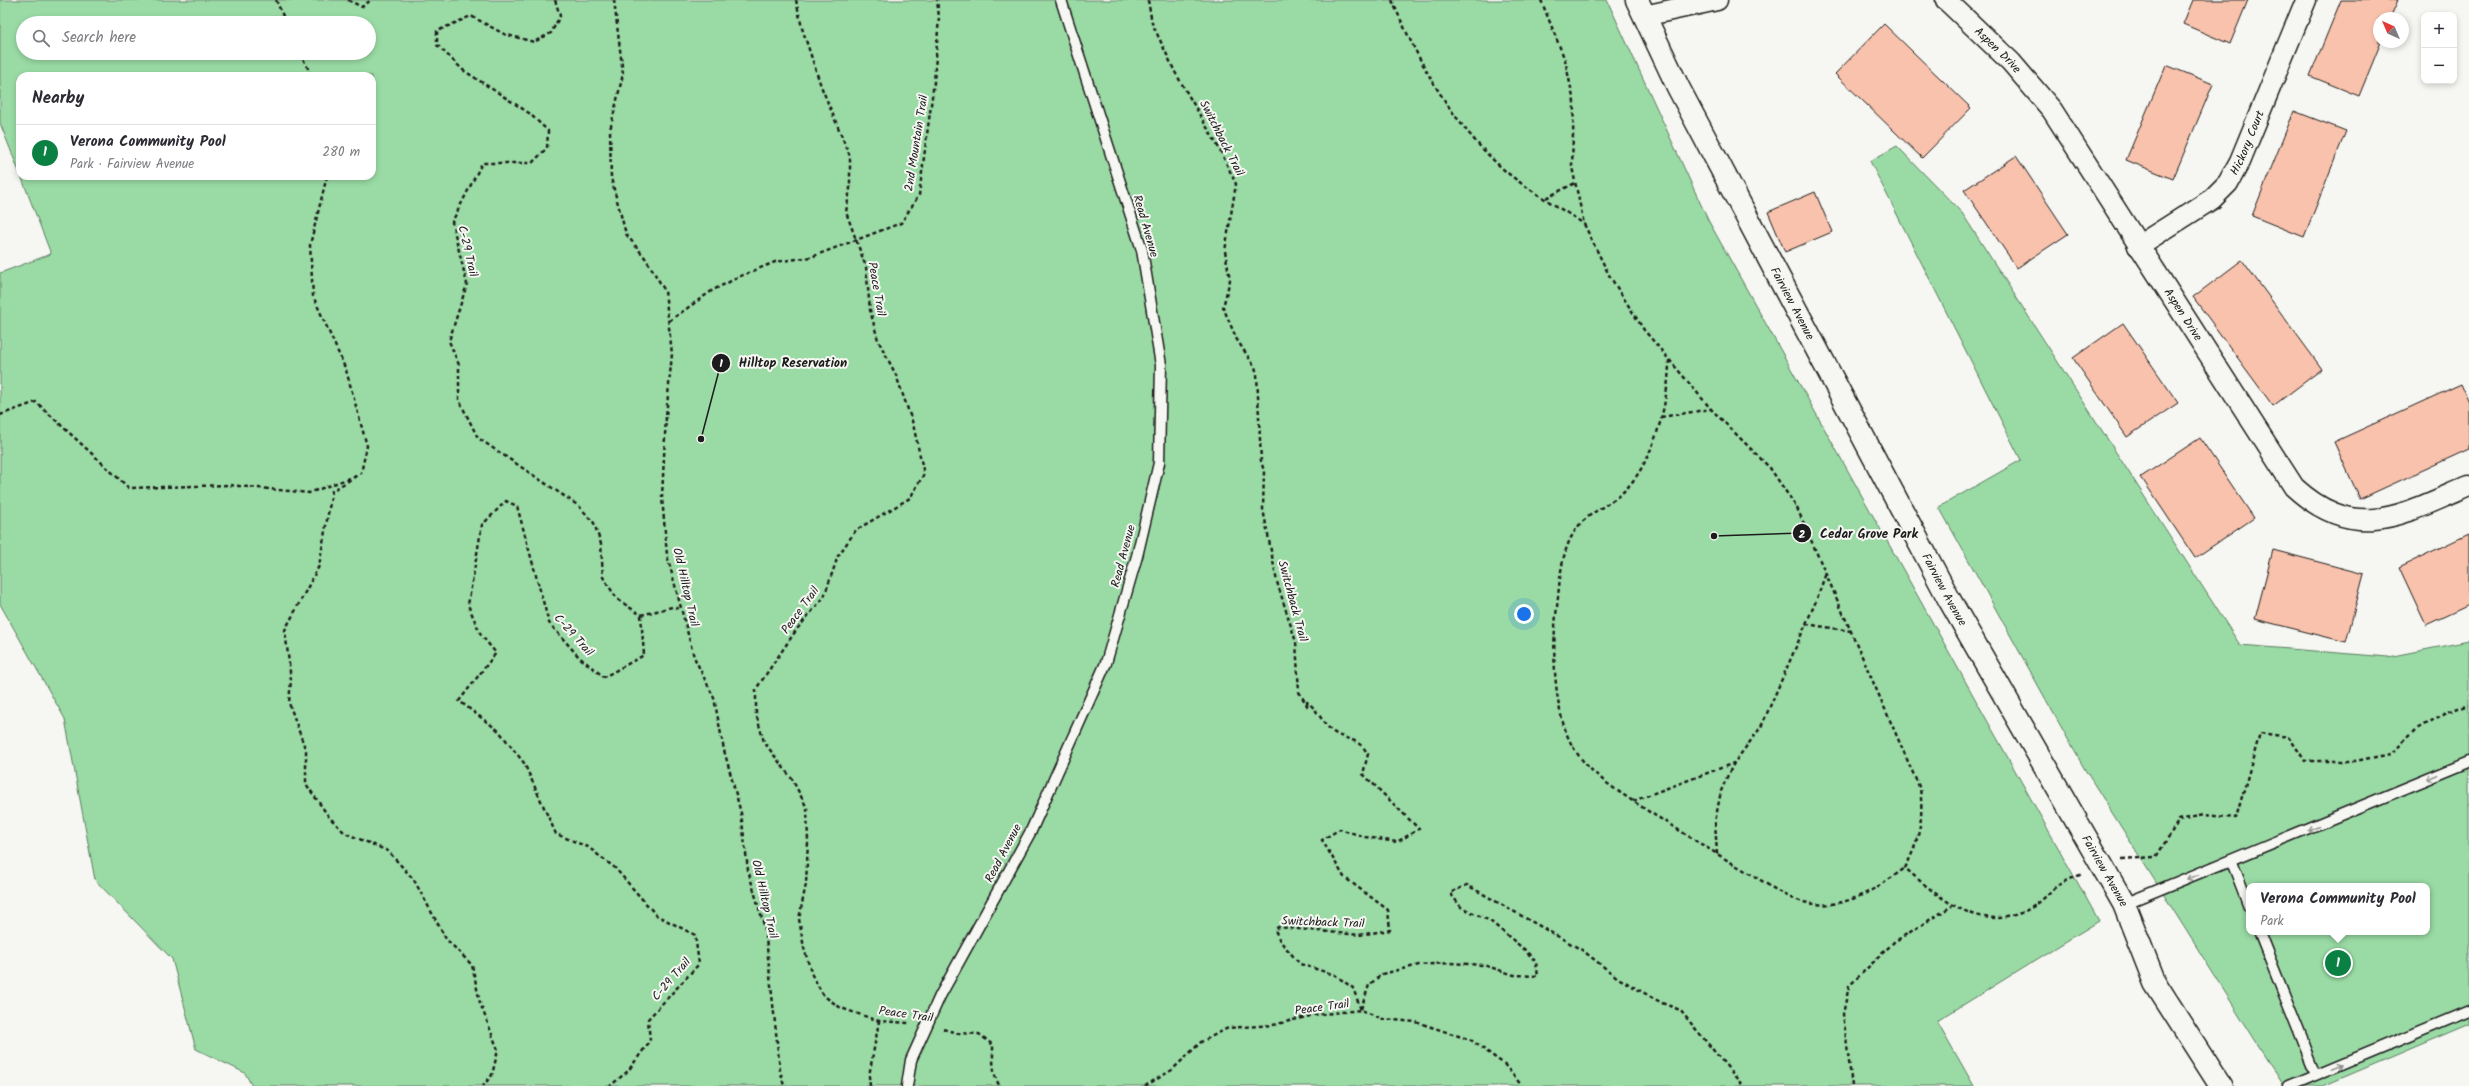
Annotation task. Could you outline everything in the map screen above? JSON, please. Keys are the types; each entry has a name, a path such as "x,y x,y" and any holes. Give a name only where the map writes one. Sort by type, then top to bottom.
{"main road":[{"name":"Fairview Avenue","path":"1641,8 1678,87 1824,366 1949,599 2100,866 2124,904 2155,983 2222,1086"}],"street":[{"path":"1641,8 1674,0"},
{"path":"1641,8 1717,0"},
{"name":"Aspen Drive","path":"1946,0 2011,62 2052,110 2294,487 2306,498 2336,514 2366,520 2397,516 2469,486"},
{"name":"Hickory Court","path":"2138,246 2212,199 2228,183 2240,161 2306,0"}],"lane":[{"name":"Read Avenue","path":"907,1086 911,1060 926,1025 940,996 1030,830 1106,662 1137,556 1159,463 1161,365 1142,250 1061,0"},
{"path":"2124,904 2232,862 2469,762"},
{"path":"2232,862 2246,898"},
{"path":"2260,935 2316,1074"},
{"path":"2289,1086 2469,1011"}],"path":[{"path":"276,0 283,16"},
{"path":"348,0 362,7 371,0"},
{"name":"C-29 Trail","path":"555,0 560,16 551,33 534,42 504,34 471,16 437,31 437,45 463,70 529,113 548,131 547,148 532,163 482,163 452,222 467,284 449,341 459,364 459,400 478,438 579,506 594,523 601,544 603,577 617,599 641,615 644,655 604,677 579,657 549,623 517,506 506,502 482,526 468,605 482,635 496,653 459,701 499,731 524,763 556,834 588,847 615,868 656,915 695,935 699,964 648,1019 650,1041 628,1071 610,1086"},
{"name":"Old Hilltop Trail","path":"614,0 623,74 610,130 611,178 626,234 646,259 665,291 669,321 672,354 666,416 662,497 667,555 694,657 714,698 724,750 741,813 748,870 765,929 780,1070 784,1086"},
{"name":"Peace Trail","path":"796,0 802,28 821,86 850,156 850,190 846,212 866,267 870,310 878,340 896,375 913,424 924,474 910,498 856,530 838,556 824,597 797,629 756,689 756,714 764,742 792,779 807,808 808,842 806,884 799,919 804,948 812,975 824,996 841,1008 879,1021 926,1025 957,1033 979,1034 993,1045 993,1064 997,1082 1000,1086"},
{"name":"2nd Mountain Trail","path":"669,321 713,290 743,275 775,262 811,257 856,242 901,223 919,195 934,82 939,16 937,0"},
{"name":"Switchback Trail","path":"1148,0 1152,23 1175,72 1220,150 1236,184 1225,251 1230,280 1223,308 1237,340 1256,367 1261,461 1264,471 1263,509 1277,582 1296,642 1299,692 1308,707 1307,702 1314,706 1332,731 1361,744 1368,754 1363,774 1419,829 1397,842 1365,837 1340,829 1322,840 1344,877 1388,910 1390,930 1360,935 1278,927 1275,930 1280,941 1300,964 1335,975 1353,988 1361,1010"},
{"path":"1392,0 1409,39 1436,91 1474,138 1504,170 1584,224"},
{"path":"1541,0 1565,60 1574,102 1572,167 1584,224 1625,302 1669,360 1711,409 1782,482 1797,508 1826,572 1920,789 1922,810 1920,832 1905,868 1860,898 1834,904 1819,904 1791,898 1717,854 1633,801 1594,774 1566,735 1558,705 1554,634 1564,554 1569,540 1584,520 1614,500 1633,481 1646,456 1668,394 1669,360"},
{"path":"304,60 310,72"},
{"path":"326,180 324,196 310,245 313,296 346,370 367,446 361,474 332,491 319,566 285,630 292,680 289,703 306,751 306,784 330,817 345,833 388,851 414,880 446,939 472,965 480,1004 498,1050 492,1075 483,1086"},
{"path":"1545,198 1576,183"},
{"path":"0,415 36,402 129,488 230,485 309,493 361,474"},
{"path":"1661,417 1711,409"},
{"path":"1717,854 1715,828 1717,807 1724,784 1734,763 1760,727 1806,624 1826,572"},
{"path":"641,615 672,608 681,608"},
{"path":"1806,624 1852,631"},
{"path":"1905,868 1952,906 1964,912 1984,916 2006,916 2021,912 2034,906 2060,884 2100,866 2126,858 2156,858 2179,820 2204,814 2236,818 2260,733 2289,737 2305,761 2355,761 2391,754 2416,730 2445,713 2469,704"},
{"path":"1633,801 1734,763"},
{"path":"1361,1010 1369,985 1382,974 1419,965 1450,963 1484,965 1514,975 1538,976 1536,962 1525,950 1490,921 1461,907 1450,893 1466,885 1582,950 1618,978 1662,1003 1680,1010 1743,1086"},
{"path":"1852,1086 1843,1014 1849,986 1894,942 1952,906"},
{"name":"Peace Trail","path":"1145,1086 1172,1070 1201,1042 1228,1028 1273,1024 1314,1015 1361,1010 1383,1020 1416,1022 1471,1040 1504,1064 1522,1086"},
{"path":"870,1086 869,1076 879,1021"}],"green space":[{"path":"0,0 1607,0 1708,220 2099,921 1937,1021 1974,1086 252,1086 245,1073 196,1049 172,959 95,880 65,719 0,604 0,273 51,254 23,180 376,180 376,72 16,72 16,164 0,123"},
{"path":"1897,146 1962,213 2240,645 2388,657 2469,641 2469,1024 2323,1086 2284,1086 2084,768 1939,507 2021,460 1870,161"}],"building":[{"path":"2193,0 2248,0 2230,44 2183,24"},
{"path":"2341,0 2398,0 2393,12 2373,12 2373,48 2379,48 2359,96 2310,76"},
{"path":"1884,24 1971,108 1922,158 1835,74"},
{"path":"2166,65 2213,84 2173,179 2126,160"},
{"path":"2294,111 2346,131 2304,237 2252,216"},
{"path":"2016,156 2068,234 2017,268 1964,190"},
{"path":"1815,192 1832,232 1785,252 1768,212"},
{"path":"2242,260 2322,369 2273,406 2193,297"},
{"path":"2123,323 2178,403 2127,437 2073,358"},
{"path":"2461,384 2469,402 2469,449 2360,499 2334,442"},
{"path":"2200,438 2254,518 2195,558 2141,477"},
{"path":"2469,534 2469,605 2426,625 2399,567"},
{"path":"2273,550 2364,574 2346,642 2255,619"}],"place":[{"name":"Hilltop Reservation","path":"701,439"},
{"name":"Cedar Grove Park","path":"1714,536"},
{"name":"Verona Community Pool","path":"2338,963"}]}
